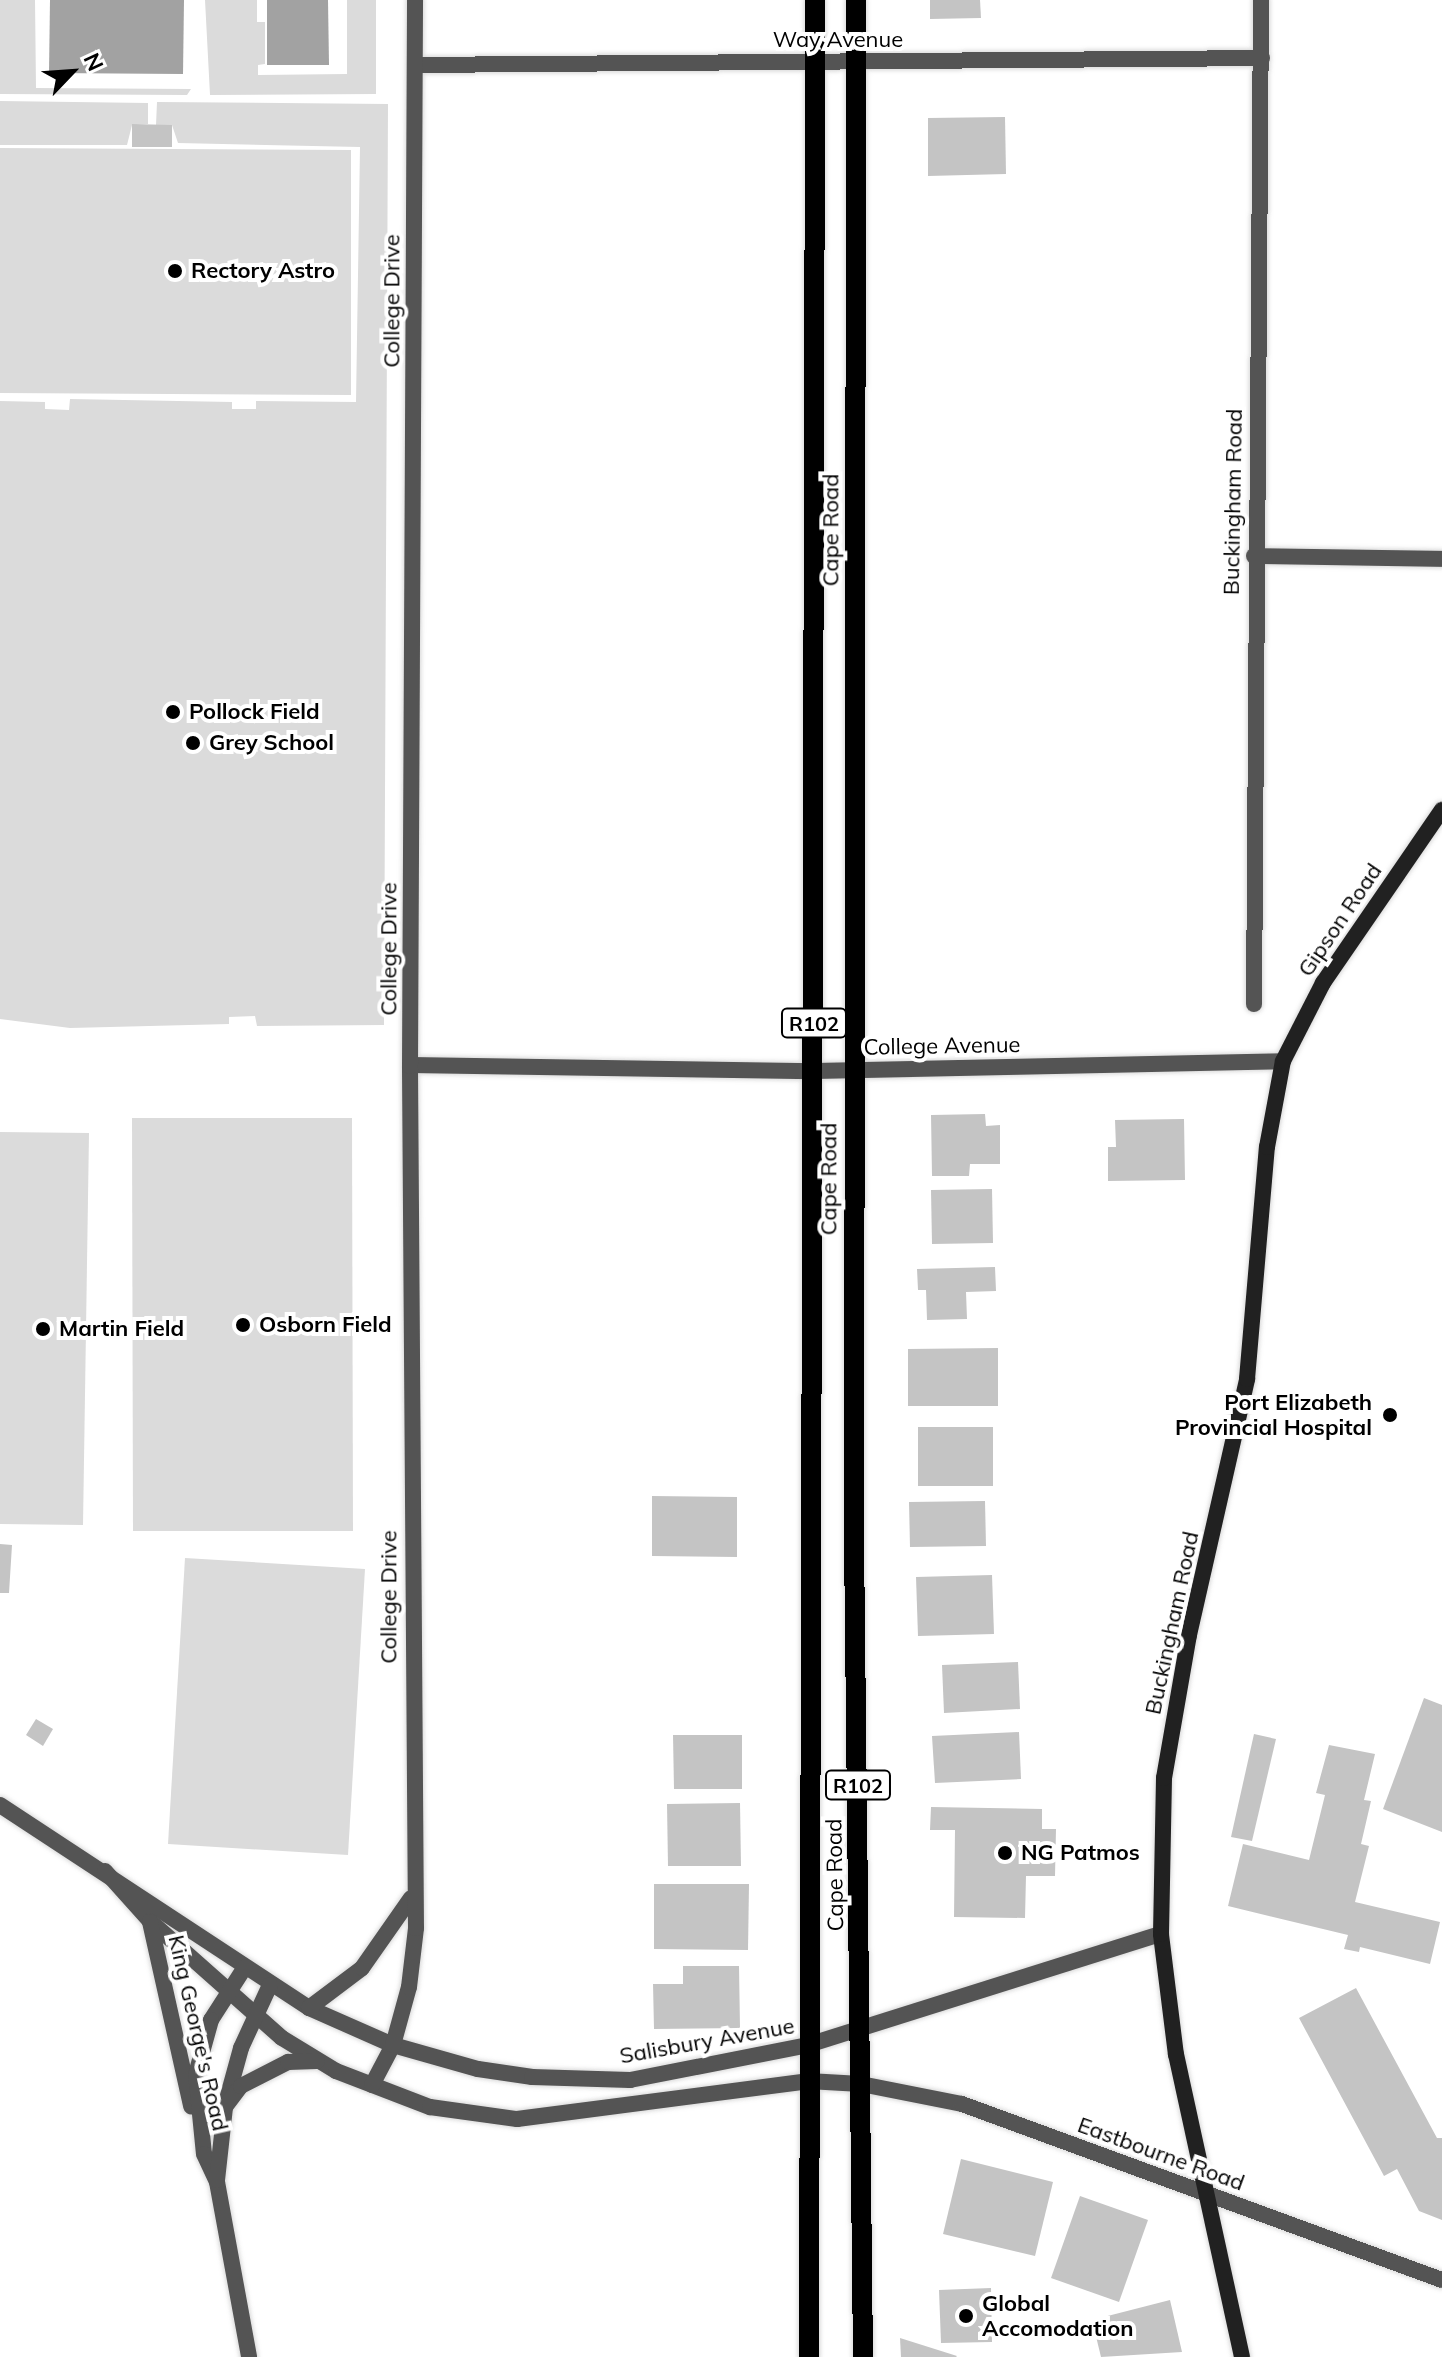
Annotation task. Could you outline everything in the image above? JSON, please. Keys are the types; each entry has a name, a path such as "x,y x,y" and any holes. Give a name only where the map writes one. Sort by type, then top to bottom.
{"main road":[{"name":"Cape Road","path":"809,2357 815,0"},
{"name":"Cape Road","path":"856,0 853,1070 863,2357"}],"street":[{"name":"College Drive","path":"372,2085 393,2045 414,1955 411,1898 410,1065 415,0"},
{"name":"Buckingham Road","path":"1254,1004 1254,556 1261,0"},
{"name":"Way Avenue","path":"415,65 1262,58"},
{"path":"1254,556 1442,559"},
{"name":"Gipson Road","path":"1283,1061 1323,983 1442,810"},
{"name":"Buckingham Road","path":"1242,2357 1176,2055 1161,1934 1164,1778 1189,1635 1247,1379 1267,1147 1283,1061"},
{"name":"College Avenue","path":"410,1065 814,1071 1283,1061"},
{"name":"Salisbury Avenue","path":"0,1805 105,1871 270,1985 309,2008 393,2045 478,2069 583,2080 630,2080 808,2045 1161,1934"},
{"name":"Salisbury Avenue","path":"105,1871 150,1921 254,2016 317,2061 430,2107 517,2119 808,2081 861,2084"},
{"path":"309,2008 362,1968 411,1898"},
{"name":"King George's Road","path":"150,1921 174,2043 204,2154 217,2182 249,2357"},
{"name":"King George's Road","path":"204,2154 196,2074 211,2020 245,1967"},
{"name":"King George's Road","path":"217,2182 225,2107 254,2016 270,1985"},
{"name":"King George's Road","path":"225,2107 261,2072 288,2062 317,2061"},
{"name":"Eastbourne Road","path":"861,2084 962,2104 1442,2280"}],"shaded area":[{"path":"0,0 35,0 36,88 191,89 187,95 0,94"},
{"path":"50,0 184,0 183,74 49,73"},
{"path":"205,0 257,0 257,22 265,22 265,64 258,65 258,75 347,74 347,0 376,0 376,94 210,95"},
{"path":"267,0 328,0 329,65 267,65"},
{"path":"0,101 148,103 148,124 132,125 127,145 0,145"},
{"name":"Pollock Field","path":"157,102 388,104 384,1025 257,1026 255,1016 229,1017 229,1024 70,1028 0,1019 0,401 45,402 45,409 69,410 70,399 232,402 232,409 256,409 256,401 356,402 360,147 178,143 172,125 156,125"},
{"name":"Rectory Astro","path":"0,148 351,150 351,395 0,393"},
{"name":"Osborn Field","path":"132,1118 352,1118 353,1531 133,1531"},
{"name":"Martin Field","path":"0,1132 89,1133 83,1525 0,1524"},
{"path":"185,1558 365,1569 348,1855 168,1844"}],"building":[{"path":"930,0 980,0 981,18 930,19"},
{"path":"1005,117 1006,174 928,176 928,118"},
{"path":"132,124 172,125 172,147 132,147"},
{"path":"985,1114 986,1126 1000,1125 1000,1164 970,1164 969,1176 932,1176 931,1115"},
{"path":"1184,1119 1185,1180 1108,1181 1108,1147 1116,1147 1115,1120"},
{"path":"992,1189 993,1243 932,1244 931,1190"},
{"path":"995,1267 996,1291 966,1292 967,1319 927,1320 926,1290 918,1290 917,1269"},
{"path":"998,1348 998,1406 908,1406 908,1349"},
{"path":"918,1427 993,1427 993,1486 918,1486"},
{"path":"652,1496 737,1497 737,1557 652,1556"},
{"path":"985,1501 986,1546 910,1547 909,1502"},
{"path":"0,1544 12,1545 9,1593 0,1593"},
{"path":"992,1575 994,1634 918,1636 916,1577"},
{"path":"1018,1662 1020,1709 944,1713 942,1665"},
{"path":"1424,1698 1442,1705 1442,1832 1383,1809"},
{"path":"36,1719 53,1729 43,1746 26,1735"},
{"path":"1019,1732 1021,1779 935,1783 932,1736"},
{"path":"1254,1734 1276,1739 1252,1841 1231,1837"},
{"path":"673,1735 742,1735 742,1789 674,1789"},
{"path":"1329,1745 1375,1754 1364,1800 1371,1801 1361,1844 1369,1846 1355,1902 1440,1922 1430,1964 1360,1947 1359,1952 1344,1949 1348,1935 1228,1906 1243,1844 1309,1860 1325,1795 1316,1793"},
{"path":"740,1803 741,1866 668,1866 667,1804"},
{"name":"NG Patmos","path":"931,1807 1042,1809 1042,1829 1056,1829 1055,1876 1026,1876 1025,1918 954,1917 955,1830 930,1830"},
{"path":"654,1884 749,1884 748,1950 654,1949"},
{"path":"683,1966 739,1966 740,2028 654,2029 653,1984 683,1984"},
{"path":"1356,1988 1437,2138 1442,2138 1442,2220 1419,2211 1397,2169 1384,2176 1299,2018"},
{"path":"961,2159 1053,2182 1035,2256 943,2234"},
{"path":"1080,2196 1148,2220 1119,2302 1051,2278"},
{"name":"Global Accomodation","path":"991,2288 992,2342 941,2343 939,2290"},
{"path":"1170,2300 1182,2352 1101,2357 1092,2320"},
{"path":"900,2338 957,2356 901,2357"}],"place":[{"name":"Rectory Astro","path":"175,271"},
{"name":"Pollock Field","path":"173,712"},
{"name":"Grey School","path":"193,743"},
{"name":"Osborn Field","path":"243,1325"},
{"name":"Martin Field","path":"43,1329"},
{"name":"Port Elizabeth Provincial Hospital","path":"1390,1415"},
{"name":"NG Patmos","path":"1005,1853"},
{"name":"Global Accomodation","path":"966,2316"}]}
